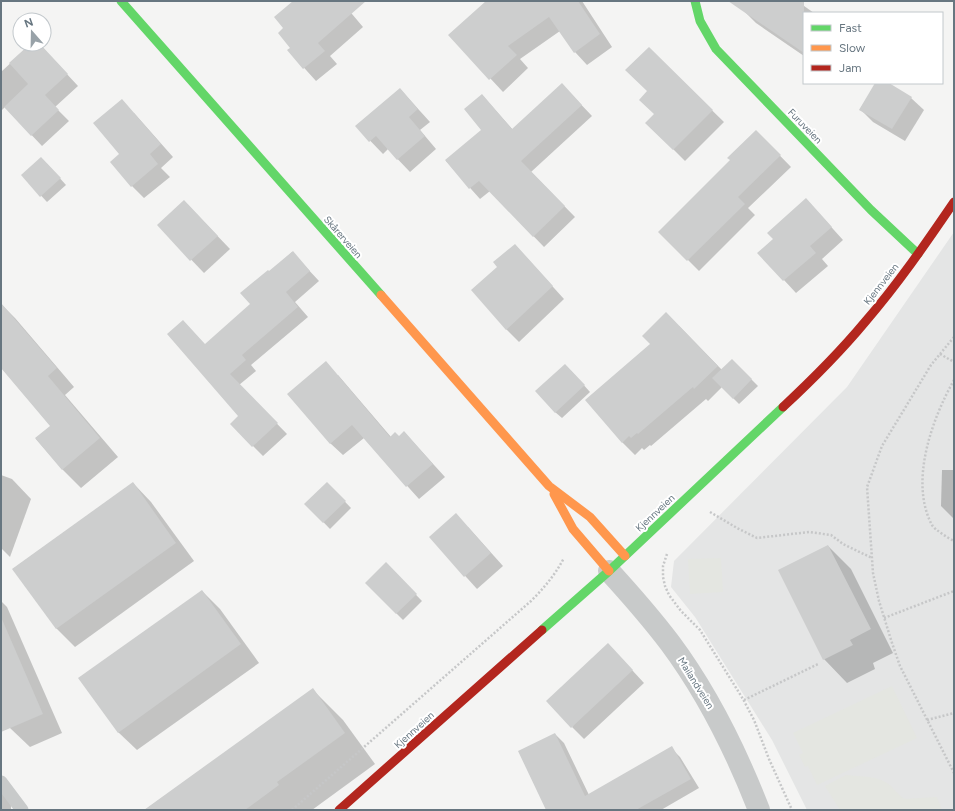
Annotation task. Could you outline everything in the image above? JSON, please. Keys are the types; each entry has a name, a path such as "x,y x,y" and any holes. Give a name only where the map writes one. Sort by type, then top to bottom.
{"street":[{"name":"Skårerveien","path":"121,1 549,486 590,517 625,556"},
{"name":"Furuveien","path":"695,1 696,10 703,31 716,49 870,210 918,254"},
{"name":"Kjennveien","path":"339,810 625,556 790,401 833,358 866,321 918,254 954,202"},
{"name":"Skårerveien","path":"549,486 573,529 608,571"},
{"name":"Mailandveien","path":"608,571 646,612 671,644 704,694 732,747 759,810"}],"lane":[{"path":"1,782 22,810"}],"path":[{"path":"954,337 940,354 912,396 882,446 867,487 873,572 884,618 900,666 954,773"},
{"path":"940,354 954,362"},
{"path":"954,380 943,400 930,434 924,462 923,492 925,507 932,527 954,541"},
{"path":"709,511 756,538 809,532 831,534 843,544 872,558"},
{"path":"292,810 531,601 546,586 566,554"},
{"path":"884,618 954,591"},
{"path":"744,700 818,664"},
{"path":"927,720 954,713"}],"shaded area":[{"path":"954,232 954,810 807,810 772,740 695,617 671,587 674,561 847,387"},
{"path":"721,558 723,592 690,594 688,559"},
{"path":"892,686 917,738 817,785 808,766 805,767 799,755 803,753 793,733"},
{"path":"846,775 872,777 882,780 906,799 937,797 942,810 840,810 825,786"}],"building":[{"path":"293,1 366,1 318,43 325,51 303,69 287,50 290,48 278,33 283,28 274,17"},
{"path":"486,1 578,1 600,34 574,53 549,17 508,46 517,55 489,80 448,35"},
{"path":"728,1 804,1 803,52"},
{"path":"649,47 713,110 673,150 645,123 654,114 639,100 647,91 625,70"},
{"path":"21,52 47,52 68,74 45,95 59,110 31,136 4,107 28,84 9,63"},
{"path":"562,83 582,105 521,161 565,206 533,237 479,181 469,189 445,160 481,130 464,109 482,94 512,129"},
{"path":"874,84 891,84 912,97 892,129 859,110"},
{"path":"400,88 418,109 409,117 425,136 397,160 376,136 369,142 355,126"},
{"path":"122,99 161,144 150,154 158,164 131,187 110,162 119,154 93,123"},
{"path":"756,130 781,155 738,197 745,204 687,261 658,232 730,160 727,158"},
{"path":"41,157 61,178 40,197 21,175"},
{"path":"806,198 832,227 810,246 816,253 783,281 757,253 773,239 767,233"},
{"path":"184,200 218,236 190,261 157,225"},
{"path":"515,244 553,286 506,330 471,290 497,267 493,262"},
{"path":"293,251 310,271 286,292 298,307 242,355 246,360 230,374 278,423 252,447 230,424 238,416 167,334 183,320 205,344 250,304 240,293"},
{"path":"1,303 57,368 48,376 100,438 62,470 35,438 50,426 1,368"},
{"path":"666,312 718,366 694,389 693,387 638,434 637,433 631,438 629,436 622,443 585,400 650,344 642,336"},
{"path":"732,359 752,379 733,399 712,378"},
{"path":"326,361 390,437 395,432 399,436 404,431 433,464 406,487 352,425 330,444 287,394"},
{"path":"565,364 585,385 555,413 535,391"},
{"path":"133,482 176,543 56,629 12,569"},
{"path":"327,482 346,501 323,523 304,504"},
{"path":"456,513 491,553 464,577 429,537"},
{"path":"828,545 871,629 850,640 853,645 823,660 778,570"},
{"path":"386,562 417,594 396,614 365,583"},
{"path":"202,590 241,644 118,733 78,678"},
{"path":"1,617 43,714 1,732"},
{"path":"608,643 633,670 571,728 546,701"},
{"path":"313,688 345,733 277,782 279,785 245,810 144,810"},
{"path":"555,733 585,796 672,746 691,779 636,810 546,810 518,751"}],"traffic: fast":[{"path":"121,1 381,295"},
{"path":"695,1 700,21 716,49 871,210 918,254"},
{"path":"542,630 609,571 783,407"}],"traffic: slow":[{"path":"381,295 549,486 590,517 625,556"},
{"path":"554,494 573,529 609,571"}],"traffic: jam":[{"path":"783,407 836,355 877,308 954,202"},
{"path":"339,810 542,630"}]}
